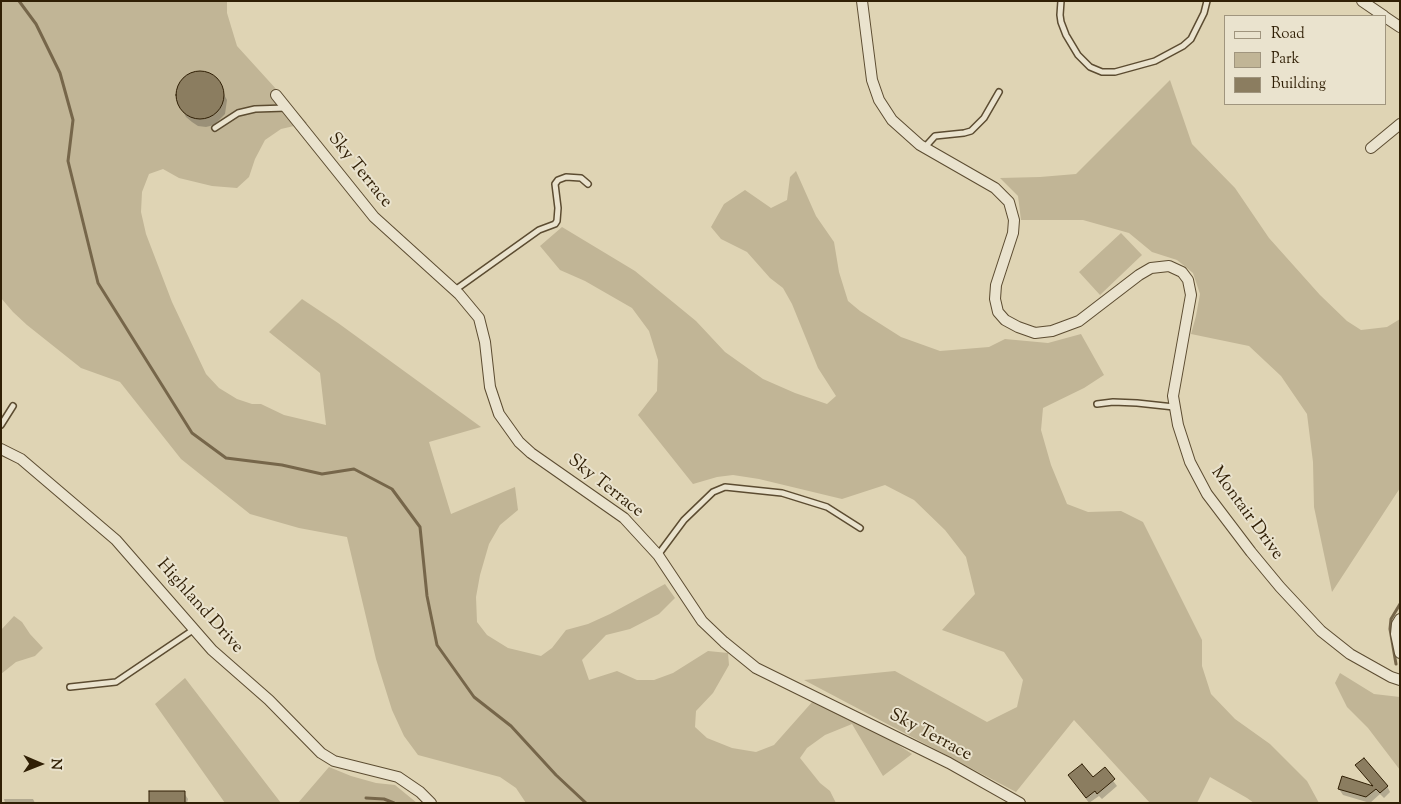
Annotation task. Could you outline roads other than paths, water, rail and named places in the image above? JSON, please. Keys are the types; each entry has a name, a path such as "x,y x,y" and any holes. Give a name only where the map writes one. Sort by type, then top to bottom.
{"street":[{"name":"Montair Drive","path":"862,1 872,80 879,100 892,120 924,148 995,188 1009,202 1014,220 1013,232 996,284 995,299 998,312 1005,320 1018,327 1035,332 1052,331 1079,321 1139,274 1151,268 1170,266 1182,272 1188,280 1191,295 1173,396 1178,425 1190,462 1207,494 1280,588 1321,631 1350,654 1400,680"},
{"path":"1362,1 1383,15"},
{"path":"1386,17 1400,27"},
{"name":"Sky Terrace","path":"276,95 374,217 455,291 480,318 490,387 499,414 519,442 531,453 624,518 658,555 702,621 724,642 756,668 941,758 1020,803"},
{"path":"1371,148 1400,124"},
{"name":"Highland Drive","path":"1,449 21,459 116,540 212,650 269,700 321,753 334,761 398,777 420,792 431,803"},
{"path":"1400,619 1397,624 1396,634 1400,653"}],"lane":[{"path":"1061,1 1061,22 1066,35 1078,55 1090,67 1102,72 1115,72 1155,61 1183,46 1191,39 1204,14 1207,1"},
{"path":"924,148 935,136 972,131 984,118 998,92"},
{"path":"215,128 232,116 247,110 287,108"},
{"path":"455,291 539,230 555,224 558,208 555,184 558,180 566,177 581,178 588,184"},
{"path":"1097,404 1137,402 1175,407"},
{"path":"1,425 13,406"},
{"path":"658,555 684,520 713,492 725,487 782,493 828,507 860,528"},
{"path":"70,687 116,682 193,630"}],"waterway":[{"path":"19,1 36,24 60,73 73,120 68,161 98,283 192,433 226,458 282,465 322,474 354,469 392,489 420,527 427,596 437,645 474,697 511,726 556,775 586,803"},
{"path":"1396,664 1390,629 1391,619 1400,604"},
{"path":"366,798 384,799 394,803"}]}
